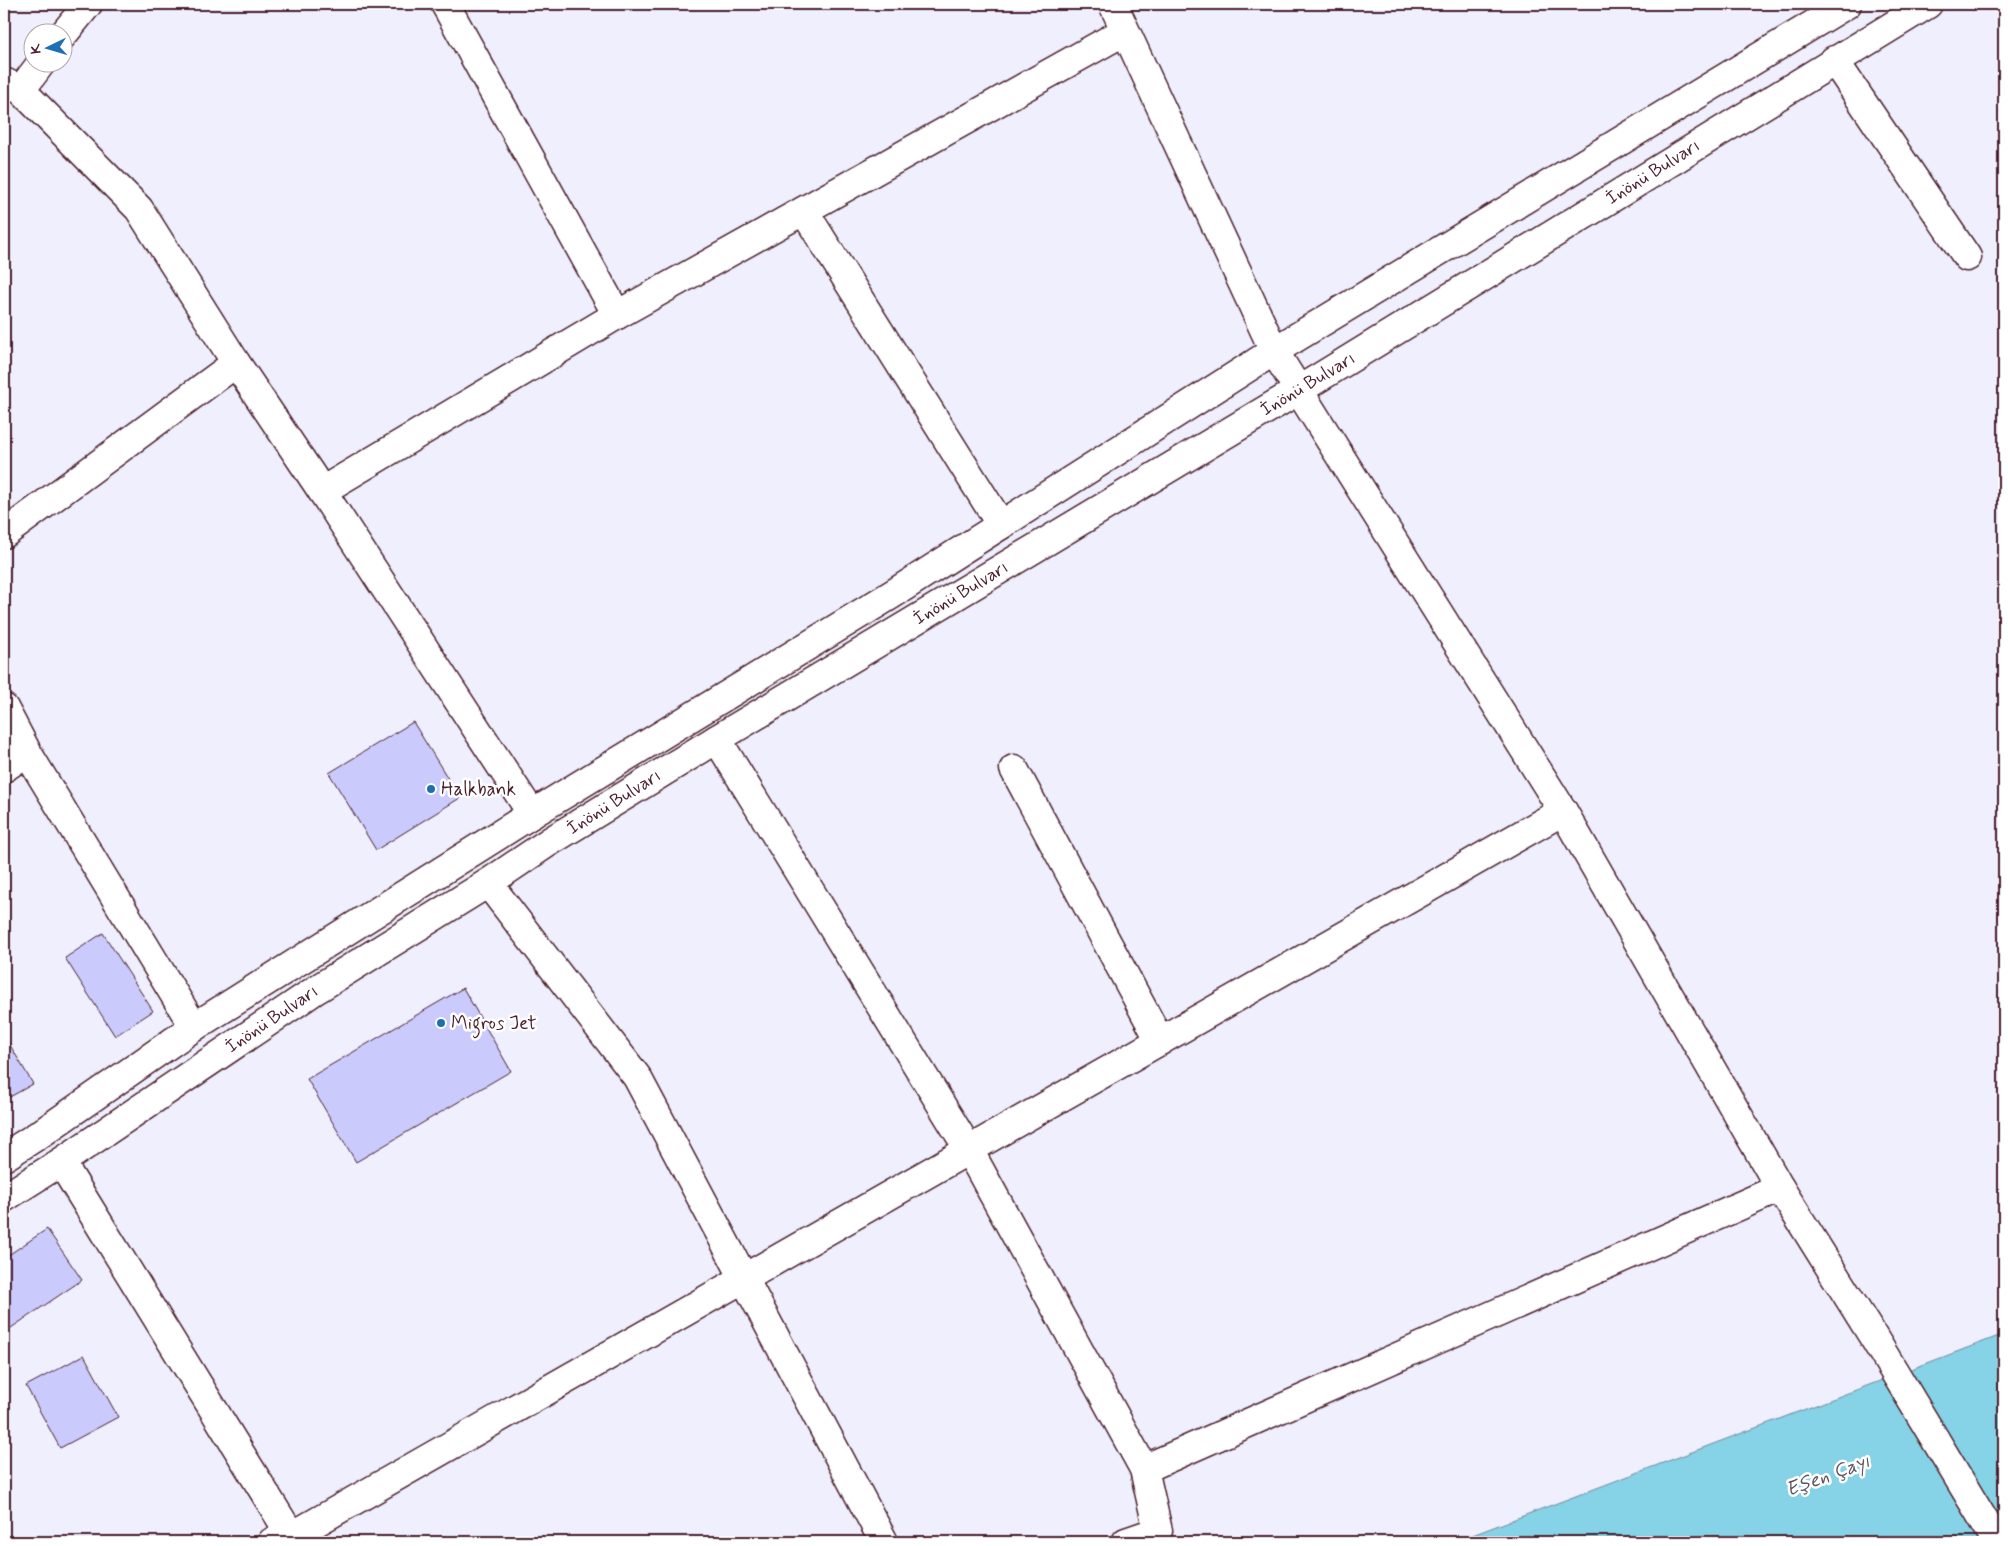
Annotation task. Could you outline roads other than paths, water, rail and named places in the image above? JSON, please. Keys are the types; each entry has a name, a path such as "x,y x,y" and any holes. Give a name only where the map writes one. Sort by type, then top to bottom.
{"street":[{"path":"72,24 88,4"},
{"path":"445,4 617,315"},
{"path":"1113,4 1274,351 1563,811 1780,1188 1874,1338 1997,1542"},
{"name":"İnönü Bulvarı","path":"4,1156 43,1132 194,1027 532,814 891,595 1274,351 1847,4"},
{"name":"İnönü Bulvarı","path":"4,1198 61,1162 318,989 550,842 717,739 1299,390 1928,4"},
{"path":"322,491 617,315 1125,31"},
{"path":"1834,60 1967,257"},
{"path":"30,72 12,86 139,209 236,363 322,491 550,842"},
{"path":"804,211 1001,525"},
{"path":"4,534 236,363"},
{"path":"4,708 26,752 194,1027"},
{"path":"717,739 969,1150 1144,1469 1158,1531 1126,1542"},
{"path":"4,768 26,752"},
{"path":"1014,769 1160,1041"},
{"path":"43,1132 286,1540 1563,811"},
{"path":"488,883 637,1077 884,1542"},
{"path":"1144,1469 1780,1188"}],"water":[{"name":"Eşen Çayı","path":"2004,1334 2004,1542 1454,1542"}],"place":[{"name":"Halkbank","path":"431,789"},
{"name":"Migros Jet","path":"441,1023"}]}
